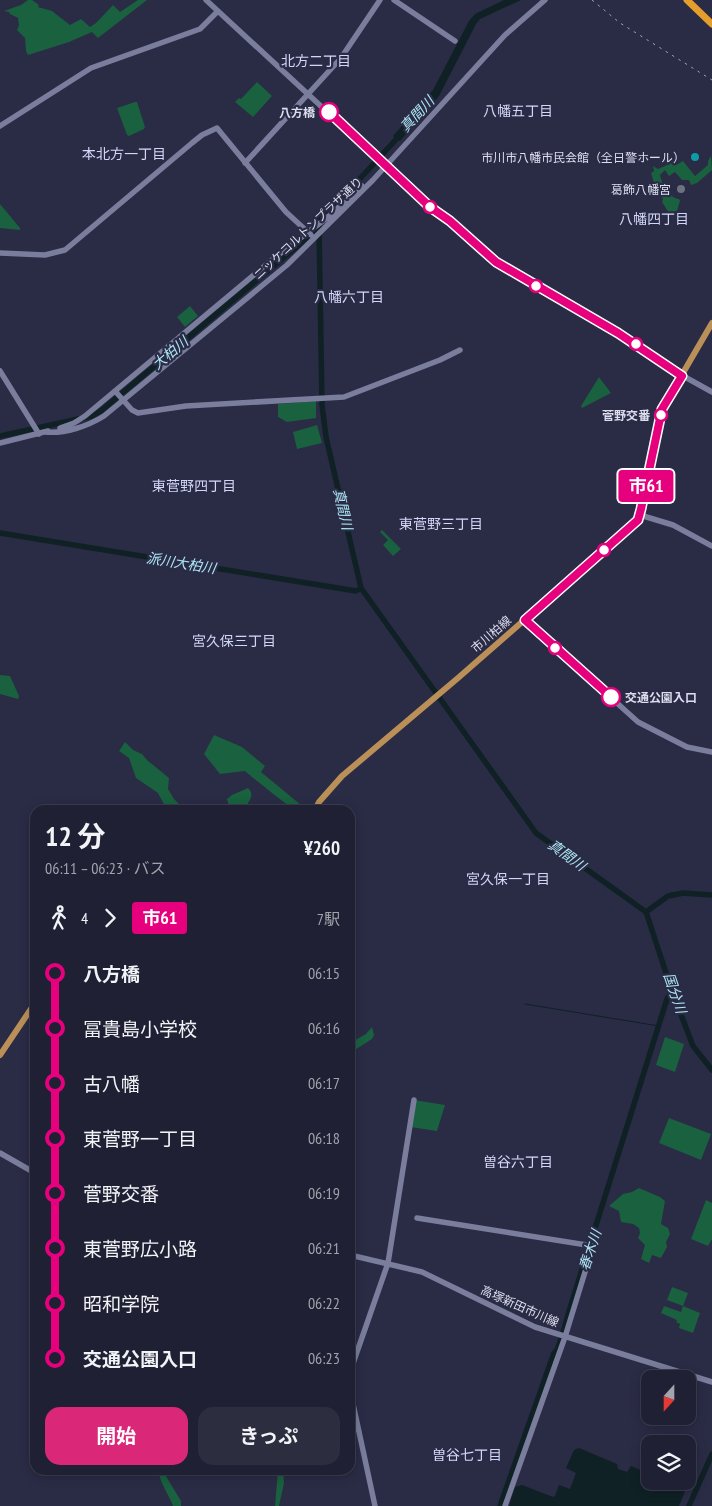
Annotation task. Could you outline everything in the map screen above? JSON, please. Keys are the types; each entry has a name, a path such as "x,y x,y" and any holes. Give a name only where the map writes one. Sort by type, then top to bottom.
{"highway":[{"path":"687,0 712,24"}],"main road":[{"path":"640,515 662,409 712,323"},
{"name":"市川柏線","path":"318,805 342,776 525,620 634,524 640,515"},
{"path":"0,1055 30,1010"}],"street":[{"path":"206,0 430,207 450,221 496,262 618,333 682,376 712,392"},
{"path":"245,163 341,58 380,0"},
{"path":"394,0 455,41"},
{"name":"ニッケコルトンプラザ通り","path":"41,432 52,433 75,428 92,423 104,416 122,399 287,265 386,165 505,35 545,0"},
{"path":"0,126 91,68 200,29 218,11"},
{"path":"0,253 45,255 64,250 202,135 217,128 286,212 311,231 315,237"},
{"name":"ニッケコルトンプラザ通り","path":"0,443 74,423 116,391 273,259 328,217 386,165"},
{"path":"116,391 132,410 138,413 186,406 344,397 440,360 460,350"},
{"path":"0,371 41,432"},
{"path":"640,515 672,525 712,546"},
{"path":"525,620 638,722 687,747 712,752"},
{"path":"355,1358 388,1264 414,1100"},
{"path":"0,1152 30,1171"},
{"path":"417,1218 592,1246 505,1506"},
{"name":"高塚新田市川線","path":"355,1255 407,1267 427,1274 521,1320 563,1336 712,1382"},
{"path":"355,1413 375,1506"}],"green space":[{"path":"28,0 32,0 39,5 38,7 52,11 70,25 81,19 90,27 113,5 120,12 138,0 147,0 98,38 92,32 69,42 28,55 25,38 17,30 19,25 18,18 4,11 21,5"},
{"path":"257,82 272,96 253,117 235,102 239,98 241,99"},
{"path":"137,102 145,127 129,136 117,108"},
{"path":"711,156 712,170 697,183 691,185 689,180 682,180 675,172 669,176 665,170 660,175 666,190 680,201 677,211 669,213 655,186 651,173 654,171 653,166 658,169 672,163 676,165 683,161 695,176 708,165"},
{"path":"0,204 20,228 20,230 0,228"},
{"path":"190,306 198,316 185,327 177,317"},
{"path":"599,377 611,393 582,408 581,406"},
{"path":"316,401 316,418 287,422 278,417 278,404"},
{"path":"317,425 322,443 297,449 293,432"},
{"path":"382,530 401,549 393,556 383,545 388,540 380,532"},
{"path":"0,675 10,676 19,696 18,699 0,694"},
{"path":"214,735 242,747 265,766 261,772 301,805 288,805 245,771 220,774 204,754"},
{"path":"125,742 133,750 142,754 169,778 168,789 180,805 164,805 158,793 136,778 129,758 119,751"},
{"path":"248,788 251,792 248,805 229,805 227,799"},
{"path":"372,1027 374,1035 372,1039 355,1050 355,1040 366,1034"},
{"path":"665,1037 684,1044 675,1072 656,1065"},
{"path":"414,1100 445,1105 437,1131 410,1127"},
{"path":"669,1118 711,1134 701,1160 659,1143"},
{"path":"639,1188 665,1201 661,1224 668,1228 670,1234 666,1242 667,1247 661,1258 652,1255 649,1263 641,1259 645,1245 638,1238 639,1228 633,1224 621,1222 619,1211 609,1206 623,1194"},
{"path":"706,1200 712,1203 712,1239 708,1246 691,1239"},
{"path":"672,1287 688,1293 683,1306 667,1300"},
{"path":"664,1306 681,1312 683,1306 700,1313 693,1333 679,1328 680,1324 676,1322 677,1320 661,1313"},
{"path":"159,1475 165,1475 181,1501 181,1506 173,1506"},
{"path":"278,1475 283,1475 284,1483 279,1506 275,1506"}],"water":[{"path":"504,0 521,0 480,19 439,96 400,141 393,136 433,90 469,21 475,14"},
{"path":"579,1448 617,1464 618,1469 627,1472 631,1466 641,1470 641,1490 686,1490 679,1506 509,1506 515,1487 522,1485 553,1497 559,1485 570,1489 576,1473 566,1468 574,1450"}],"waterway":[{"name":"真間川","path":"401,134 357,182 323,213 319,228 322,405 326,437 361,588 536,833 646,912 672,991 693,1046 712,1070"},
{"name":"大柏川","path":"0,436 92,416 102,410 319,228"},
{"name":"派川大柏川","path":"0,533 356,591 361,588"},
{"name":"真間川","path":"646,912 668,896 683,893 712,895"},
{"name":"春木川","path":"500,1506 554,1353 561,1339 667,999 672,991"},
{"path":"525,1004 659,1026"},
{"name":"国分川","path":"689,1506 712,1454"}],"railway":[{"path":"592,0 620,23 712,80"}],"bus line":[{"name":"市61","path":"329,112 430,207 450,221 496,262 618,333 682,376 662,409 638,520 525,620 611,697"}],"place":[{"name":"八方橋","path":"329,112"},
{"name":"市川市八幡市民会館（全日警ホール）","path":"695,157"},
{"name":"葛飾八幡宮","path":"681,189"},
{"name":"菅野交番","path":"661,415"},
{"name":"交通公園入口","path":"611,697"}],"district":[{"name":"北方二丁目","path":"316,61"},
{"name":"八幡五丁目","path":"518,111"},
{"name":"本北方一丁目","path":"124,154"},
{"name":"八幡四丁目","path":"654,219"},
{"name":"八幡六丁目","path":"349,297"},
{"name":"東菅野四丁目","path":"194,486"},
{"name":"東菅野三丁目","path":"441,524"},
{"name":"宮久保三丁目","path":"234,641"},
{"name":"宮久保一丁目","path":"508,879"},
{"name":"曽谷六丁目","path":"518,1162"},
{"name":"曽谷七丁目","path":"467,1455"}]}
